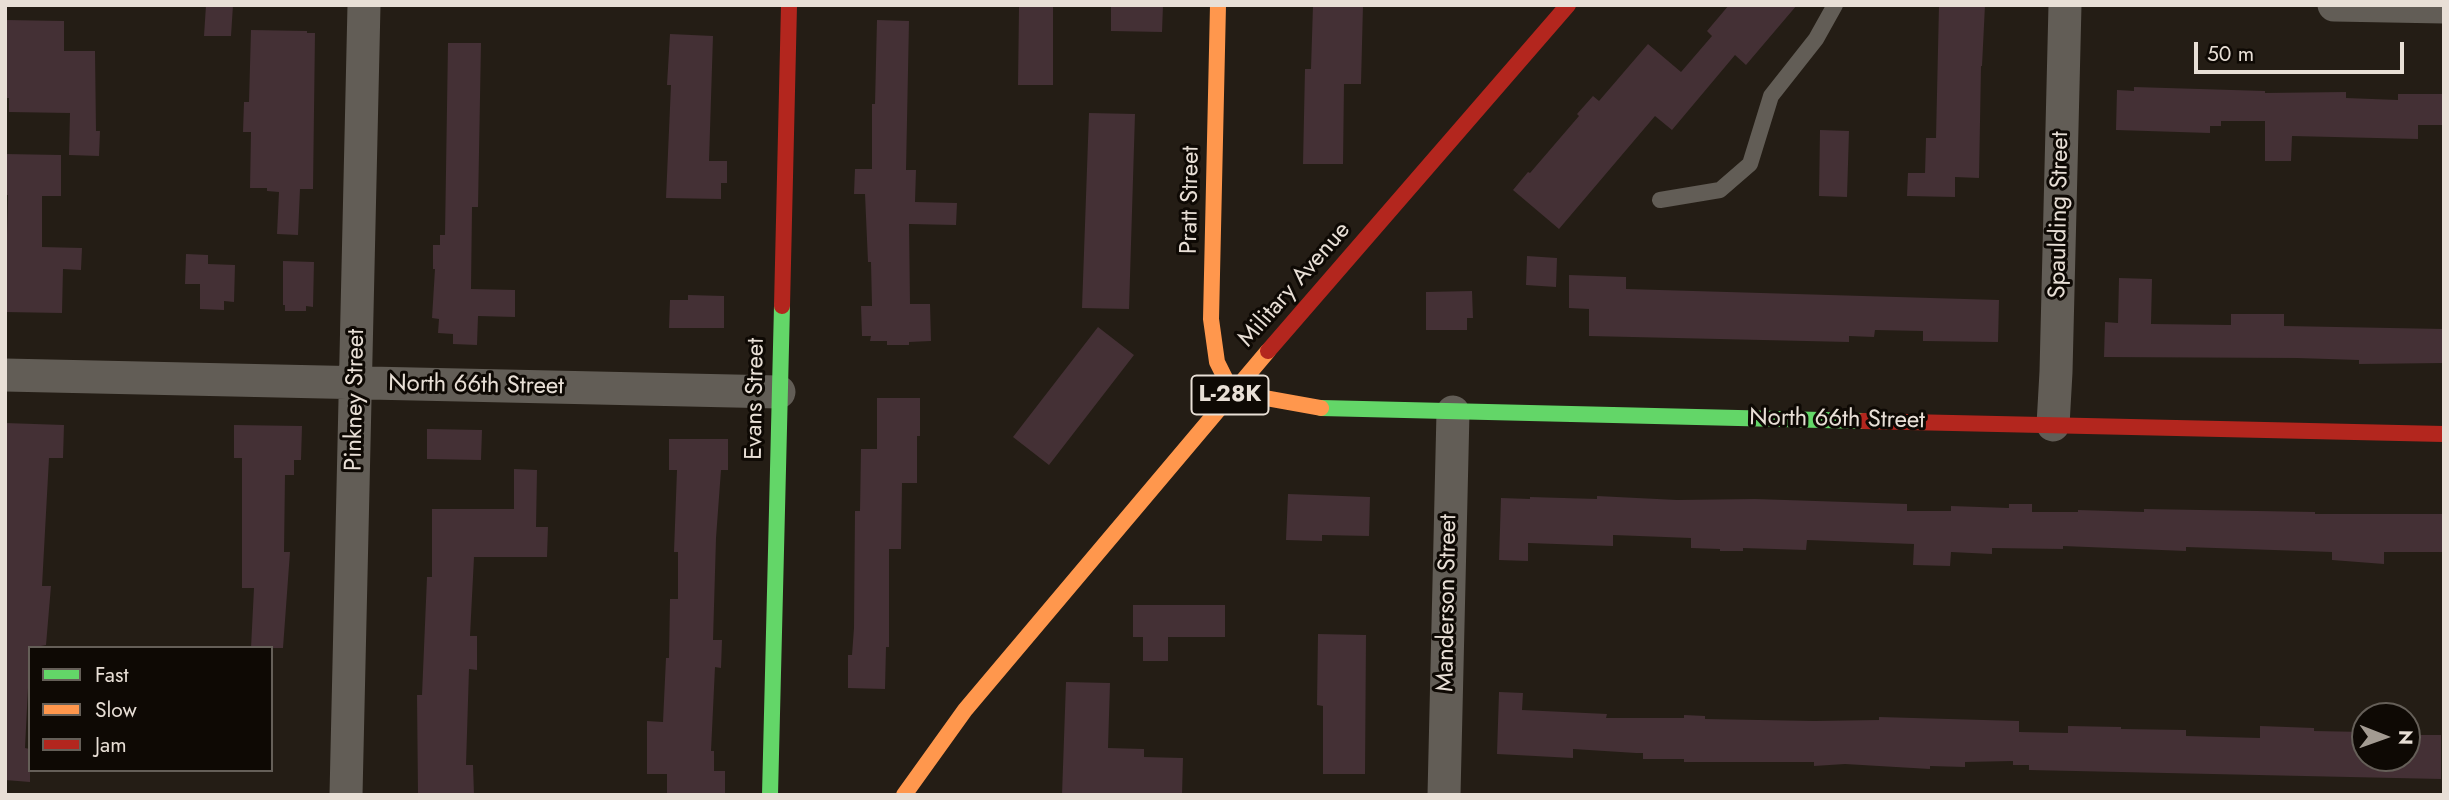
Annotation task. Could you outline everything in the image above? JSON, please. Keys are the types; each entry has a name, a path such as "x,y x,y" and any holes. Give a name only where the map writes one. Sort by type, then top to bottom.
{"street":[{"name":"Pinkney Street","path":"346,795 364,5"},
{"name":"Evans Street","path":"770,795 789,5"},
{"name":"Pratt Street","path":"1218,5 1211,319 1217,362 1232,392"},
{"name":"Military Avenue","path":"904,795 965,709 1038,620 1568,5"},
{"name":"Spaulding Street","path":"2053,425 2065,5"},
{"path":"2334,5 2444,8"},
{"name":"North 66th Street","path":"5,374 779,392"},
{"name":"North 66th Street","path":"1232,392 1325,410 2444,434"},
{"name":"Manderson Street","path":"1444,795 1453,412"}],"lane":[{"path":"1660,200 1720,190 1750,164 1771,96 1816,39 1835,5"}],"building":[{"path":"206,5 233,5 231,36 204,36"},
{"path":"1111,5 1163,5 1162,32 1111,31"},
{"path":"1313,5 1363,5 1361,84 1344,84 1343,164 1303,164 1305,69 1311,69"},
{"path":"1729,5 1797,5 1746,65 1735,55 1672,130 1655,116 1559,229 1513,190 1579,116 1577,114 1593,96 1599,101 1648,44 1681,72 1712,36 1707,31"},
{"path":"1939,5 1985,5 1979,178 1955,177 1955,197 1907,196 1908,173 1925,173 1926,138 1936,138"},
{"path":"1019,7 1053,7 1053,85 1018,85"},
{"path":"6,20 64,21 64,51 95,51 99,156 69,155 70,113 9,112 9,98 5,98"},
{"path":"877,20 909,21 906,170 916,170 915,202 957,203 956,225 909,224 910,304 930,304 931,341 909,342 909,345 887,345 887,341 870,341 871,336 862,336 861,306 872,306 871,262 868,262 865,194 854,194 855,169 872,169 872,104 875,104"},
{"path":"251,30 315,33 313,189 300,189 298,235 277,234 279,192 267,191 267,188 250,188 251,132 243,132 244,102 249,102"},
{"path":"670,34 713,36 709,161 727,161 727,183 721,183 721,199 666,198 671,85 667,85"},
{"path":"448,43 481,43 478,207 472,207 471,289 515,290 515,317 478,316 477,345 453,344 453,334 438,333 439,319 432,318 435,269 433,245 440,245 440,235 445,235"},
{"path":"2134,87 2265,93 2346,92 2346,98 2398,100 2398,94 2444,94 2444,125 2418,125 2418,139 2292,136 2291,161 2265,161 2265,121 2221,121 2221,126 2210,126 2210,133 2116,130 2117,90 2134,91"},
{"path":"1089,113 1135,114 1129,309 1082,308"},
{"path":"1820,130 1849,131 1847,197 1819,196"},
{"path":"5,154 61,155 61,196 42,196 42,247 82,248 81,270 63,269 62,313 5,312 8,195 5,195"},
{"path":"186,254 208,255 208,264 235,265 234,302 224,301 224,310 200,309 200,284 185,284"},
{"path":"1527,256 1557,258 1556,287 1526,285"},
{"path":"283,261 314,262 313,307 306,306 306,311 285,311"},
{"path":"1569,275 1626,277 1626,289 1999,300 1998,342 1923,341 1923,331 1875,330 1874,337 1849,336 1849,342 1589,336 1589,309 1569,308"},
{"path":"2119,278 2152,279 2151,324 2231,325 2231,314 2284,314 2284,326 2444,329 2444,363 2359,364 2359,360 2297,358 2104,357 2105,322 2118,323"},
{"path":"1472,291 1473,318 1467,318 1467,330 1426,330 1426,292"},
{"path":"688,295 724,296 724,328 669,328 670,300 688,300"},
{"path":"1098,327 1134,355 1049,465 1013,437"},
{"path":"877,398 920,398 917,483 902,483 901,549 889,549 889,647 886,647 885,689 848,688 848,655 852,655 854,628 855,511 860,511 861,449 877,449"},
{"path":"5,423 64,425 63,458 49,458 42,586 51,586 46,645 28,646 25,748 28,749 30,782 5,780"},
{"path":"234,425 302,426 301,460 294,460 294,475 285,475 284,552 290,552 283,648 251,646 254,588 242,588 242,458 234,458"},
{"path":"427,429 482,430 481,460 427,459"},
{"path":"669,439 728,439 728,470 721,470 716,538 713,640 722,640 721,668 715,667 711,751 714,751 714,771 725,771 725,793 667,793 667,774 647,774 647,721 663,722 666,658 669,658 670,599 678,599 678,552 674,552 677,470 669,470"},
{"path":"514,469 537,470 536,527 548,527 547,557 474,557 470,636 477,636 477,670 469,669 466,765 473,765 474,795 418,795 417,695 422,695 427,577 432,577 432,509 514,509"},
{"path":"1288,494 1370,497 1369,536 1322,535 1322,541 1286,540"},
{"path":"1597,496 1907,504 1907,511 1951,511 1951,506 2009,508 2009,504 2032,504 2032,512 2144,512 2144,509 2315,514 2444,514 2444,552 2384,552 2384,564 2332,560 2332,552 2186,547 2186,551 2063,546 2063,549 1992,548 1992,554 1951,552 1950,566 1913,565 1914,544 1807,540 1806,550 1743,548 1743,551 1720,551 1691,548 1691,538 1613,535 1613,546 1528,543 1528,561 1499,560 1501,498 1597,499"},
{"path":"1133,605 1225,605 1225,637 1168,637 1168,661 1143,661 1143,637 1133,637"},
{"path":"1318,634 1366,635 1365,774 1323,774 1323,706 1317,705"},
{"path":"1066,682 1110,683 1108,748 1144,749 1144,757 1183,758 1182,795 1062,795"},
{"path":"1499,692 1523,693 1522,710 1607,714 1606,718 1684,718 1684,715 1705,716 1705,719 1814,721 1879,720 1879,717 2019,721 2019,732 2068,733 2068,726 2121,727 2186,730 2186,736 2260,738 2260,726 2314,728 2314,731 2351,732 2351,772 2421,772 2421,735 2441,735 2441,779 2029,770 2029,765 2013,765 2013,761 1965,762 1965,767 1930,766 1930,769 1845,764 1814,766 1814,762 1684,762 1684,759 1643,759 1643,753 1573,749 1573,758 1497,754"}],"traffic: fast":[{"path":"770,795 782,306"},
{"path":"1321,408 1863,421"}],"traffic: slow":[{"path":"1218,5 1211,319 1217,362 1232,392 1321,408"},
{"path":"904,795 965,710 1268,351"}],"traffic: jam":[{"path":"782,306 789,5"},
{"path":"1268,351 1568,5"},
{"path":"1863,421 2444,434"}]}
